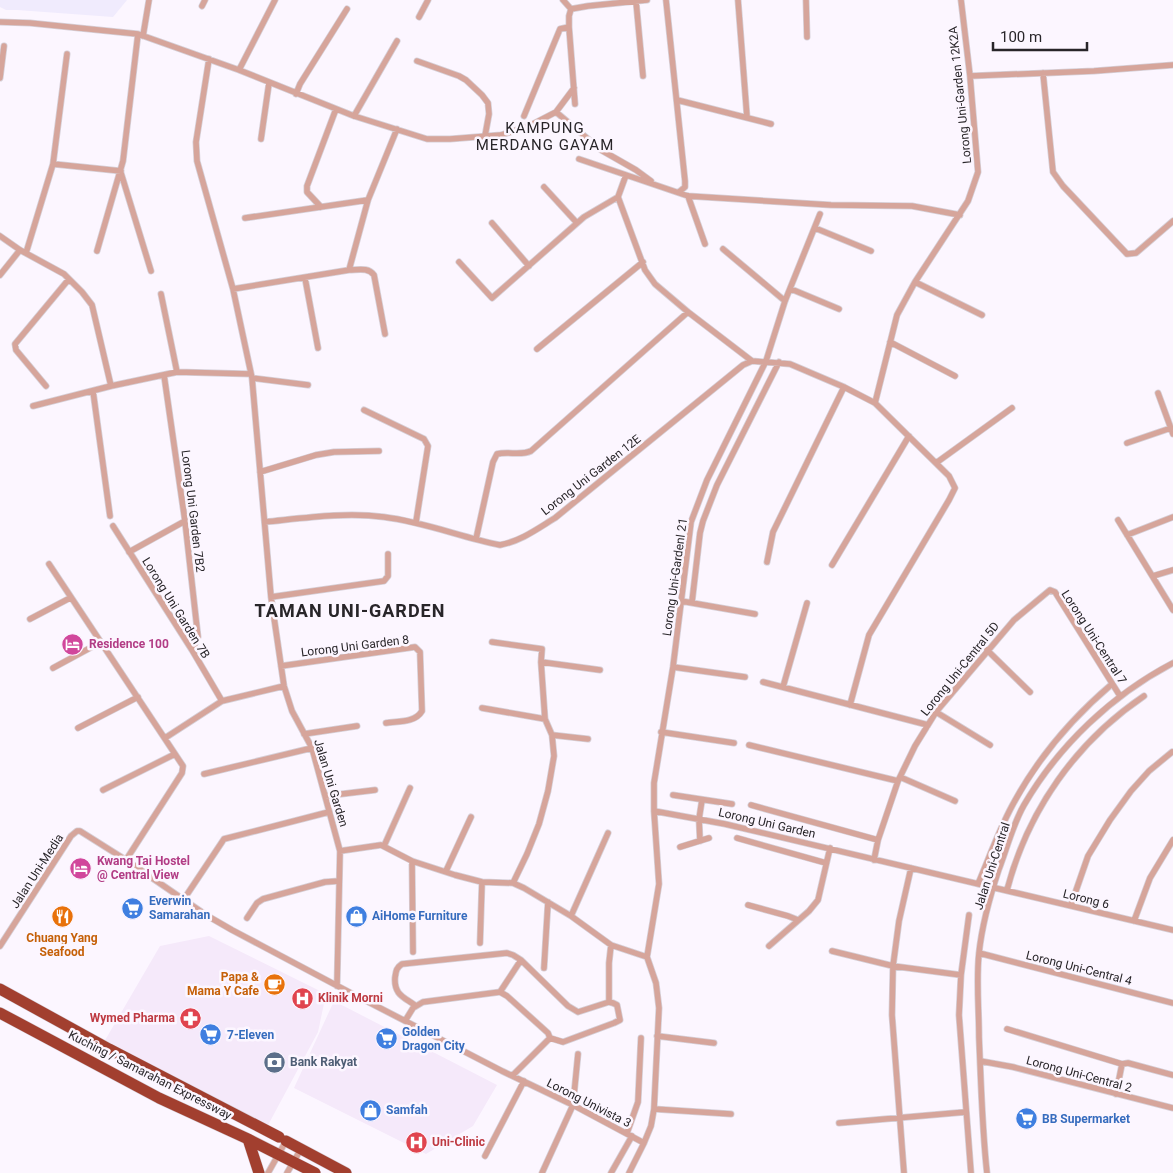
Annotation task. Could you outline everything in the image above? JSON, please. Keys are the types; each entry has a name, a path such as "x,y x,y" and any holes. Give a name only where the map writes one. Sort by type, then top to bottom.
{"highway":[{"name":"Kuching / Samarahan Expressway","path":"0,989 346,1173"},
{"name":"Kuching / Samarahan Expressway","path":"0,1013 160,1098 315,1173"},
{"path":"248,1139 259,1173"}],"street":[{"path":"97,251 121,171 141,35 149,0"},
{"path":"202,6 205,0"},
{"path":"239,70 275,0"},
{"path":"419,17 428,0"},
{"path":"563,0 571,9"},
{"path":"571,9 646,0"},
{"path":"666,0 685,187 679,192"},
{"path":"738,0 747,117"},
{"path":"806,0 806,37"},
{"name":"Lorong Uni-Garden 12K2A","path":"875,403 897,315 915,282 968,201 978,172 961,0"},
{"path":"636,1 642,76"},
{"path":"296,94 300,84 347,9"},
{"path":"571,9 569,27 575,104"},
{"path":"0,22 30,23 141,35 239,70 354,116 427,139 501,135 529,126 556,112 574,88"},
{"path":"524,116 560,29 569,27"},
{"path":"354,116 397,41"},
{"path":"0,78 4,46"},
{"path":"0,274 23,252 52,164 67,54"},
{"name":"Jalan Uni Garden","path":"209,59 196,142 197,161 233,289 251,376 266,522 271,597 284,686 292,711 312,748 340,851 337,986"},
{"path":"417,61 459,76 482,95 488,103 489,114 485,136"},
{"path":"970,76 1094,72 1173,65"},
{"path":"1043,73 1053,172 1063,186 1127,254 1136,253 1173,221"},
{"path":"260,139 269,83"},
{"path":"677,100 770,124"},
{"path":"321,207 307,192 307,186 336,109"},
{"path":"556,112 601,150 636,170 656,185"},
{"path":"348,270 368,200 398,130"},
{"path":"579,159 688,196 831,205 912,206 960,214"},
{"path":"52,164 121,171"},
{"path":"121,171 151,271"},
{"path":"626,175 618,197 645,270 655,284 688,312 752,360 790,364 844,387 875,403 949,476 955,488 869,635 850,705"},
{"path":"544,187 577,223"},
{"path":"688,196 705,244"},
{"path":"459,262 492,298 577,223 618,197"},
{"path":"245,218 368,200"},
{"name":"Lorong Uni-Gardenl 21","path":"647,957 659,884 654,783 673,667 691,522 707,480 766,361 785,301 820,214"},
{"path":"492,224 529,266"},
{"path":"815,228 871,251"},
{"path":"0,236 23,252 64,274 92,305 111,386"},
{"path":"722,249 785,301"},
{"path":"537,349 642,262"},
{"path":"233,289 348,270 371,271 374,276 385,334"},
{"path":"305,278 318,348"},
{"path":"46,386 16,350 15,344 69,279"},
{"path":"915,282 982,315"},
{"path":"791,289 839,309"},
{"path":"160,294 177,372"},
{"path":"266,522 333,515 371,516 416,522 476,538 496,454 505,451 526,453 531,451 609,384 688,312"},
{"path":"890,342 956,376"},
{"name":"Lorong Uni Garden 12E","path":"476,538 500,545 508,543 530,534 555,518 743,365 752,360"},
{"path":"692,602 702,520 717,485 780,362"},
{"path":"33,406 111,386 177,372 251,376 308,385"},
{"name":"Lorong Uni Garden 7B2","path":"164,375 185,521 198,637 192,650"},
{"path":"767,562 773,532 844,387"},
{"path":"93,391 110,516"},
{"path":"1127,443 1172,431 1158,393"},
{"path":"936,463 1012,408"},
{"path":"364,410 424,439 428,446 416,522"},
{"path":"832,565 909,436"},
{"path":"260,472 325,454 379,451"},
{"path":"707,480 717,485"},
{"path":"1128,535 1173,517"},
{"path":"1118,520 1173,610"},
{"path":"129,552 185,521"},
{"name":"Lorong Uni Garden 7B","path":"113,526 222,701"},
{"path":"271,597 378,583 388,576 388,554"},
{"path":"48,564 183,766 182,773 126,860"},
{"path":"1153,576 1173,570"},
{"name":"Lorong Uni-Central 5D","path":"874,860 878,840 899,779 915,746 936,712 1014,620 1050,590"},
{"name":"Lorong Uni-Central 7","path":"1050,590 1055,592 1120,696"},
{"path":"30,619 70,598"},
{"path":"681,601 755,614"},
{"path":"783,687 807,602"},
{"path":"53,668 101,642"},
{"path":"492,642 542,649 541,662 545,719 552,735 554,756 548,791 539,824 513,883"},
{"name":"Lorong Uni Garden 8","path":"281,666 415,647 420,652 422,711 419,717 414,719 386,723"},
{"path":"987,650 1030,692"},
{"path":"541,662 600,670"},
{"name":"Jalan Uni-Central","path":"987,1173 980,1061 978,981 979,953 993,886 1024,806 1055,760 1087,724 1120,696 1155,672 1173,663"},
{"path":"673,667 746,677"},
{"path":"763,682 928,725"},
{"path":"978,884 1012,806 1042,758 1075,718 1112,684"},
{"path":"165,738 222,701 284,686"},
{"path":"1007,890 1014,864 1029,828 1044,800 1062,774 1094,736 1123,710 1144,696"},
{"path":"78,728 138,697"},
{"path":"482,708 545,719"},
{"path":"936,712 990,745"},
{"path":"304,734 357,726"},
{"path":"661,732 734,743"},
{"path":"552,735 588,739"},
{"path":"749,745 899,779 955,801"},
{"path":"204,774 312,748"},
{"path":"1071,905 1088,856 1110,820 1131,790 1172,752"},
{"path":"103,790 175,754"},
{"path":"384,846 410,788"},
{"path":"325,796 376,790"},
{"path":"673,796 732,804"},
{"path":"700,841 699,819 702,800"},
{"path":"751,805 878,840"},
{"name":"Lorong Uni Garden","path":"654,811 725,824 911,868"},
{"path":"184,899 224,839 329,812"},
{"path":"446,871 470,817"},
{"name":"Jalan Uni-Media","path":"0,946 76,831 83,832 126,860"},
{"path":"571,916 608,833"},
{"path":"680,847 709,838"},
{"path":"738,838 826,863"},
{"path":"1134,921 1150,878 1173,840"},
{"path":"340,851 377,845 384,846 412,861 482,882 513,883 571,916 611,945 647,957 656,983 659,1008 654,1109 651,1126 629,1173"},
{"path":"769,946 814,906 818,900 830,848"},
{"name":"Lorong Univista 3","path":"126,860 232,930 337,986 573,1105 644,1143"},
{"path":"412,861 413,952"},
{"path":"904,1173 892,1015 893,966 899,922 911,868"},
{"name":"Lorong 6","path":"911,868 1173,930"},
{"path":"247,918 257,903 263,899 325,882 339,881"},
{"path":"480,942 482,882"},
{"path":"544,968 548,902"},
{"path":"748,905 798,920"},
{"path":"969,915 961,975 959,1015 970,1173"},
{"path":"609,1002 611,945"},
{"path":"832,952 893,966 961,975"},
{"path":"416,1006 398,994 394,987 396,972 402,964 507,953 521,960 568,1006 578,1012 609,1002 617,1005 620,1020 563,1042 550,1038"},
{"name":"Lorong Uni-Central 4","path":"979,953 1173,1003"},
{"path":"500,992 521,960"},
{"path":"405,1021 413,1008 423,1002 500,992 548,1032 550,1038"},
{"path":"1007,1029 1122,1064 1128,1063 1173,1075"},
{"path":"657,1036 714,1043"},
{"path":"513,1075 550,1038"},
{"path":"611,1173 629,1134 638,1102 641,1038"},
{"path":"542,1173 573,1105 578,1054"},
{"name":"Lorong Uni-Central 2","path":"980,1061 1013,1067 1173,1108"},
{"path":"1116,1094 1122,1064"},
{"path":"485,1156 524,1080"},
{"path":"654,1109 731,1114"},
{"path":"839,1123 966,1112"},
{"path":"268,1173 279,1154 283,1139"},
{"path":"287,1173 302,1149"}],"shaded area":[{"path":"0,0 127,0 113,17 6,10 0,7"},
{"path":"209,936 326,994 318,1032 267,1127 104,1042 160,946"},
{"path":"334,1001 497,1085 473,1126 426,1154 294,1088"}],"place":[{"name":"Residence 100","path":"73,644"},
{"name":"Kwang Tai Hostel @ Central View","path":"81,868"},
{"name":"Everwin Samarahan","path":"133,908"},
{"name":"AiHome Furniture","path":"356,916"},
{"name":"Chuang Yang Seafood","path":"62,917"},
{"name":"Papa & Mama Y Cafe","path":"275,984"},
{"name":"Klinik Morni","path":"302,998"},
{"name":"Wymed Pharma","path":"191,1018"},
{"name":"7-Eleven","path":"211,1035"},
{"name":"Golden Dragon City","path":"386,1039"},
{"name":"Bank Rakyat","path":"274,1062"},
{"name":"Samfah","path":"370,1110"},
{"name":"BB Supermarket","path":"1026,1119"},
{"name":"Uni-Clinic","path":"416,1142"}],"district":[{"name":"KAMPUNG MERDANG GAYAM","path":"545,136"},
{"name":"TAMAN UNI-GARDEN","path":"350,611"}]}
